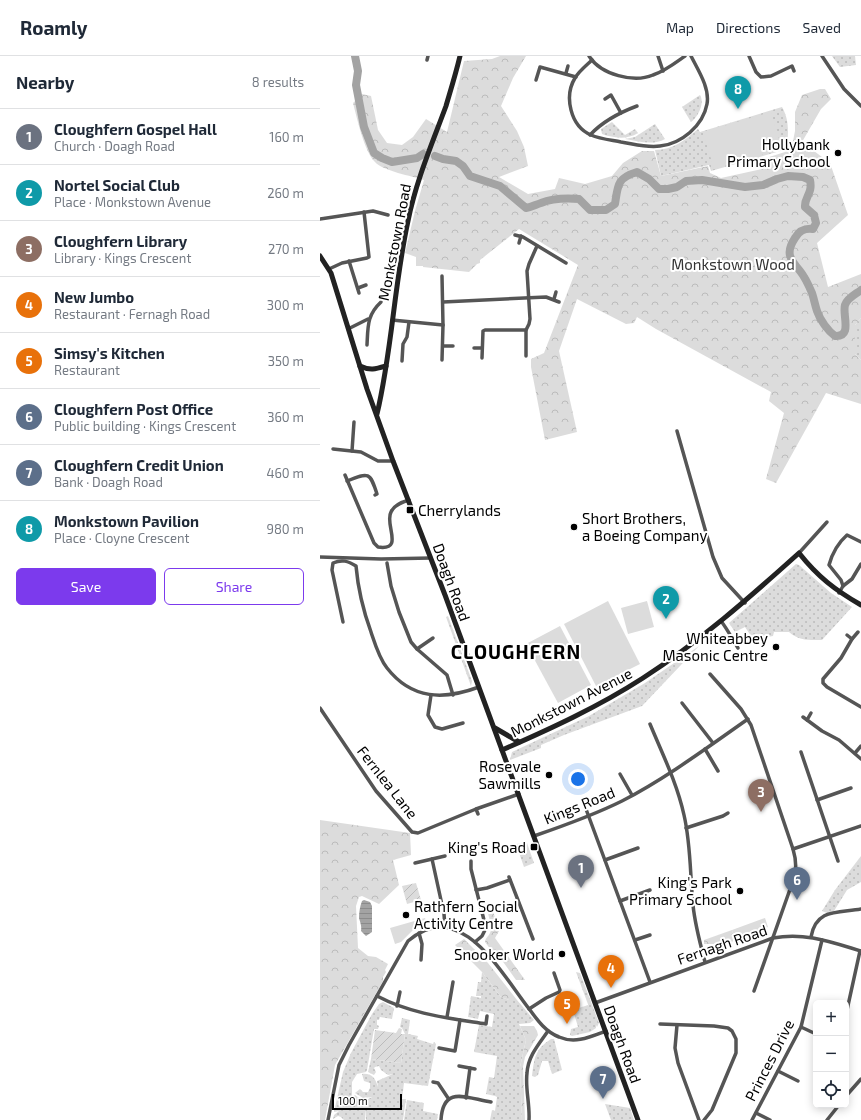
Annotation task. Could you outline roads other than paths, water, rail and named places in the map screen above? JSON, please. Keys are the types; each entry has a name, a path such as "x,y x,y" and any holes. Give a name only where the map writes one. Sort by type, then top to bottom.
{"main road":[{"name":"Monkstown Road","path":"377,415 386,366 398,276 412,203 423,166 446,105 460,56"},
{"name":"Doagh Road","path":"320,256 329,268 360,366 393,461 431,558 519,794 638,1120"},
{"path":"360,366 370,370 386,366"},
{"path":"799,553 822,579 839,593 861,605"},
{"name":"Monkstown Avenue","path":"502,750 604,702 643,679 745,602 799,553"},
{"path":"494,727 518,742"}],"street":[{"path":"658,56 664,71"},
{"path":"685,56 664,71 651,76 639,77 622,77 609,72 591,58 576,76 570,91 570,107 575,120 590,135 602,139 646,146 659,146 669,145 683,138 694,130 702,119 707,104 706,90 691,56"},
{"path":"749,56 756,72 761,77 771,76 792,66 794,71"},
{"path":"822,56 844,90 861,106"},
{"path":"566,73 568,66"},
{"path":"536,80 540,67 576,76"},
{"path":"604,99 611,95 621,113"},
{"path":"590,135 596,128 621,113 637,106"},
{"path":"320,219 373,211 388,215"},
{"path":"329,268 349,261 367,258 370,255 364,212"},
{"path":"515,235 521,236 566,263"},
{"path":"519,243 521,236"},
{"path":"526,356 526,330 530,319 527,272 537,246"},
{"path":"349,261 359,293"},
{"path":"442,276 442,360"},
{"path":"358,288 366,285"},
{"path":"554,299 556,292"},
{"path":"443,302 528,297 546,297 559,302"},
{"path":"368,345 368,319 375,307 381,302"},
{"path":"348,329 368,319"},
{"path":"392,320 443,325"},
{"path":"402,361 403,344 407,337 409,322"},
{"path":"482,358 482,333 485,330 526,330"},
{"path":"443,346 453,346"},
{"path":"474,348 482,348"},
{"path":"402,355 408,355"},
{"path":"352,451 354,422"},
{"path":"677,431 714,557 722,578 745,602"},
{"path":"333,449 361,452 378,461 393,461"},
{"path":"345,475 374,543 378,547 390,545 393,537 389,525 390,513 396,506 409,500"},
{"path":"347,481 362,475 368,476 372,480 377,494 375,495"},
{"path":"799,553 827,522"},
{"path":"843,586 841,580 829,565 832,557 841,540 847,535 861,542"},
{"path":"320,557 431,558"},
{"path":"343,622 332,570 333,563 339,560 349,561 356,566 363,610 377,648 386,667 398,680 414,690 431,695 453,695 479,687"},
{"path":"387,563 391,586 399,612 411,642 447,675 453,695"},
{"path":"839,593 843,586 852,579 861,564"},
{"path":"721,621 738,648"},
{"path":"858,632 841,658 823,679 823,683 827,688 861,707"},
{"path":"846,635 852,639"},
{"path":"417,649 433,638"},
{"path":"710,674 748,719 753,729 796,860 796,872 754,991"},
{"path":"431,695 428,715 435,728 442,729 463,723"},
{"path":"682,703 713,743"},
{"name":"Fernlea Lane","path":"320,708 376,791 412,832 418,833 476,810"},
{"path":"807,720 811,713"},
{"path":"803,717 822,731 839,740 861,759"},
{"name":"Kings Road","path":"534,836 603,810 632,795 670,772 748,719"},
{"path":"650,724 678,792 684,816 690,847 694,910 705,962"},
{"path":"855,753 861,746"},
{"path":"705,748 718,771"},
{"path":"801,752 838,861"},
{"name":"Kings Road","path":"620,774 632,795"},
{"path":"817,800 851,788"},
{"path":"478,814 476,810 519,794"},
{"path":"583,801 650,982"},
{"path":"686,828 728,813"},
{"path":"793,849 861,826"},
{"path":"605,860 638,848"},
{"path":"415,863 445,856"},
{"path":"432,859 444,914 445,928"},
{"path":"471,861 471,868 486,928 482,936 475,942"},
{"path":"476,890 487,888 509,879 533,939"},
{"path":"620,901 650,890"},
{"path":"811,937 814,926 824,915 832,912 861,909"},
{"path":"328,1120 340,1065 377,996 408,941 419,933 434,927 461,932 475,942 498,967 529,1009 548,1031 559,1038 583,1040 606,1031"},
{"path":"419,933 422,944 421,960"},
{"path":"635,940 650,935"},
{"name":"Fernagh Road","path":"595,1002 773,938 798,935 811,937 861,951"},
{"name":"Princes Drive","path":"752,1120 801,1027 822,940"},
{"path":"849,1002 861,951"},
{"path":"529,1009 559,992 560,990 554,973"},
{"path":"447,1017 453,982"},
{"path":"397,1006 400,992"},
{"path":"377,996 411,1011 460,1020 486,1024 487,1016"},
{"path":"439,1048 455,1051 460,1020"},
{"path":"660,1024 728,1028 732,1031 736,1039 736,1054 712,1110 704,1120"},
{"path":"677,1025 675,1048 678,1063 699,1120"},
{"path":"801,1027 813,1033"},
{"path":"529,1120 527,1073 534,1050 548,1031"},
{"path":"459,1066 472,1069 466,1098"},
{"path":"778,1072 798,1081"},
{"path":"849,1093 861,1079"},
{"path":"433,1082 438,1083 448,1098"},
{"path":"441,1120 443,1105 448,1098 455,1096 491,1102"},
{"path":"827,1120 837,1108"},
{"path":"756,1113 770,1120"}],"waterway":[{"path":"355,56 358,71 356,85 364,127 374,153 392,162 417,158 423,154"},
{"path":"435,156 456,161 463,166 470,176 500,186 526,208 550,200 569,198 579,199 590,210 606,210 615,204 618,187 622,180 630,174 637,172 649,179 659,189 677,187 686,181 702,180 745,187 763,185 788,176 803,177 810,180 811,185 805,207 814,215 816,223 813,229 800,232 792,243 790,248 790,256 802,273 812,293 820,318 835,336 844,333 846,325 844,309 846,303 861,290"}],"place":[{"name":"Monkstown Pavilion","path":"738,109"},
{"name":"Hollybank Primary School","path":"838,153"},
{"name":"Cherrylands","path":"410,510"},
{"name":"Short Brothers, a Boeing Company","path":"574,527"},
{"name":"Nortel Social Club","path":"666,619"},
{"name":"Whiteabbey Masonic Centre","path":"776,647"},
{"name":"Rosevale Sawmills","path":"549,775"},
{"name":"Cloughfern Library","path":"761,812"},
{"name":"King's Road","path":"534,847"},
{"name":"Cloughfern Gospel Hall","path":"581,888"},
{"name":"King's Park Primary School","path":"740,891"},
{"name":"Cloughfern Post Office","path":"797,900"},
{"name":"Rathfern Social Activity Centre","path":"406,915"},
{"name":"Snooker World","path":"562,954"},
{"name":"New Jumbo","path":"611,988"},
{"name":"Simsy's Kitchen","path":"567,1024"},
{"name":"Cloughfern Credit Union","path":"603,1099"}],"district":[{"name":"CLOUGHFERN","path":"516,651"}],"park label":[{"name":"Monkstown Wood","path":"733,264"}]}
